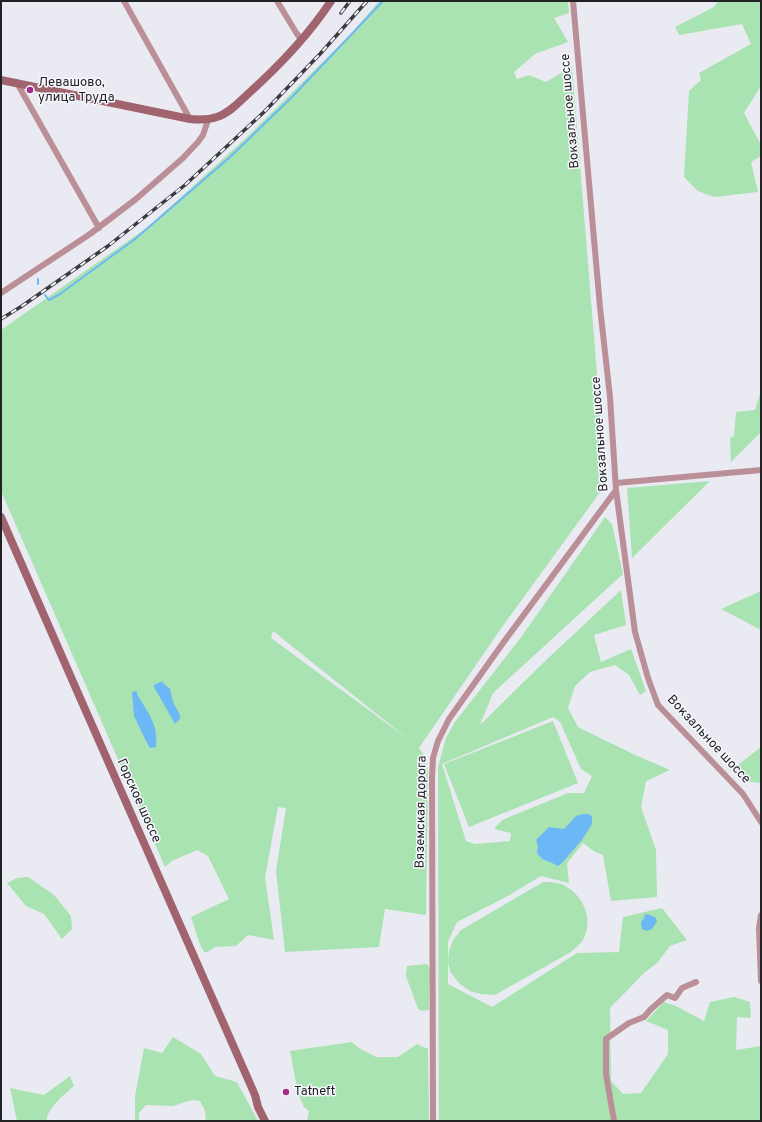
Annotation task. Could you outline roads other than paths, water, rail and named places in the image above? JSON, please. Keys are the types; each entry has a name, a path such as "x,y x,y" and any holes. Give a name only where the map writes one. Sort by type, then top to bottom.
{"main road":[{"path":"1,80 190,119 208,120 219,117 232,109 272,72 302,40 331,1"},
{"name":"Горское шоссе","path":"1,517 255,1095 258,1107 265,1121"},
{"name":"Горское шоссе","path":"255,1095 262,1104 269,1121"}],"street":[{"path":"124,1 190,119"},
{"path":"277,1 302,40"},
{"name":"Вокзальное шоссе","path":"573,1 610,397 616,490 635,632 648,678 658,705 743,794 761,822"},
{"path":"16,83 99,228"},
{"path":"1,293 99,228 136,199 183,158 198,142 203,135 208,120"},
{"path":"616,483 761,470"},
{"name":"Вяземская дорога","path":"433,1121 432,778 433,758 435,751 438,741 449,719 616,490"},
{"path":"761,915 759,928 761,982"},
{"path":"614,1121 606,1074 606,1039 629,1023 644,1017 651,1008 667,994 674,998 682,988 696,982"}],"water":[{"path":"162,681 170,689 173,702 180,715 180,719 175,724 154,687 154,685"},
{"path":"137,691 137,694 154,725 156,732 156,747 150,748 134,716 132,692"},
{"path":"589,814 592,817 592,824 582,840 562,863 558,866 542,859 537,853 538,846 536,840 549,827 564,829 576,816"},
{"path":"645,914 656,918 657,921 652,929 647,931 642,929 641,922"}],"waterway":[{"path":"45,295 49,300 60,294 135,239 230,157 292,97 383,1"},
{"path":"38,279 38,284"}],"railway":[{"path":"341,13 350,1"},
{"path":"1,319 108,246 185,185 264,112 320,54 367,1"}],"place":[{"name":"Левашово, улица Труда","path":"30,90"},
{"name":"Tatneft","path":"286,1092"}]}
